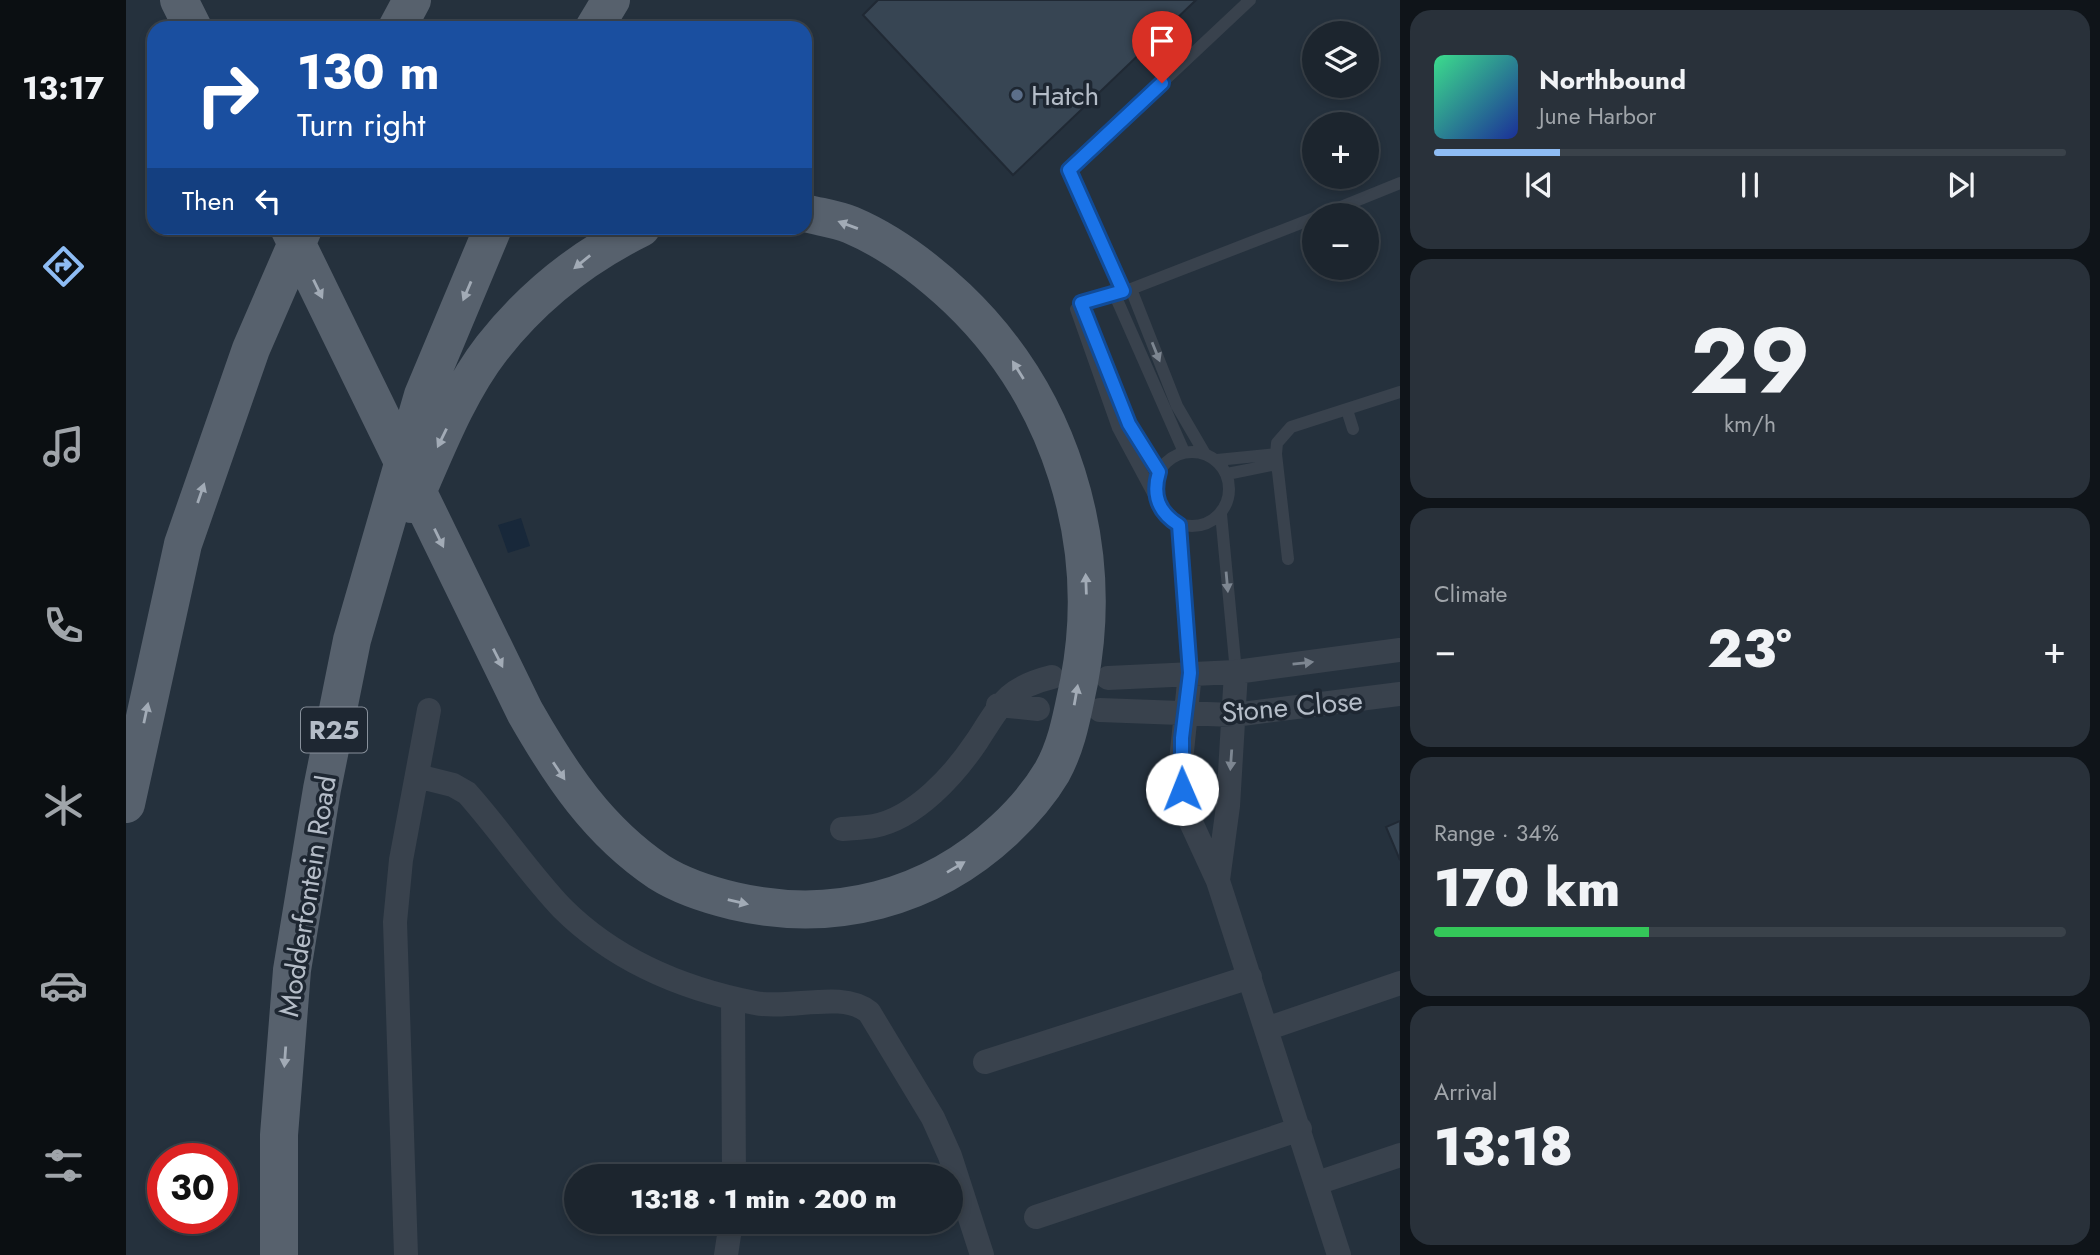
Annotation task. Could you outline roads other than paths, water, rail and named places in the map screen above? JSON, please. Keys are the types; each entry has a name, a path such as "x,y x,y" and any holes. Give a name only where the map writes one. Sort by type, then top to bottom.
{"main road":[{"path":"179,0 190,21"},
{"path":"401,21 412,0"},
{"path":"598,21 611,0"},
{"path":"292,235 471,604 557,769 593,815 621,844 662,874 709,895 752,905 810,911 867,905 928,884 980,852 1024,811 1051,774 1097,665 1074,496 1055,439 1008,354 971,311 932,274 891,245 849,225 812,215"},
{"path":"126,804 183,544 251,349 301,235"},
{"name":"Modderfontein Road","path":"279,1255 279,1135 292,970 322,789 352,640 424,395 490,235"},
{"path":"352,640 438,446 492,348 540,296 598,249 627,235"}],"street":[{"name":"Stone Close","path":"1097,665 1190,673 1236,671 1400,650"},
{"path":"1218,881 1236,671"},
{"path":"1190,673 1184,714 1182,789 1189,818 1218,881 1339,1255"},
{"path":"842,829 876,826 920,802 960,764 998,705 1028,683 1052,677"},
{"name":"Stone Close","path":"1100,710 1234,715 1400,694"},
{"path":"998,705 1038,709"},
{"path":"406,1255 395,922 401,860 429,710"},
{"path":"417,776 453,785 467,793 561,906 583,927 635,963 665,978 733,999 784,1007 846,1001 860,1004 869,1012 933,1118 950,1156 982,1255"},
{"path":"985,1062 1250,977"},
{"path":"1266,1029 1400,983"},
{"path":"733,999 734,1164"},
{"path":"1036,1217 1300,1129"},
{"path":"1317,1183 1400,1155"},
{"path":"726,1255 729,1234"}],"lane":[{"path":"1236,671 1221,514 1230,495 1227,474 1211,457 1177,406 1122,291 1069,170 1250,0"},
{"path":"1351,203 1400,183"},
{"path":"1221,514 1202,526 1179,525 1160,509 1118,428 1076,309 1081,303 1122,291 1302,223"},
{"path":"1122,291 1184,452"},
{"path":"1081,303 1129,424 1159,472"},
{"path":"1288,559 1276,459 1277,443 1291,427 1399,397"},
{"path":"1347,410 1353,429"},
{"path":"1156,497 1159,472 1174,456 1184,452 1211,457 1276,459"},
{"path":"1227,474 1276,459"},
{"path":"1179,525 1190,673"}],"water":[{"path":"521,518 530,546 508,553 498,525"}],"place":[{"name":"Hatch","path":"1017,95"}]}
